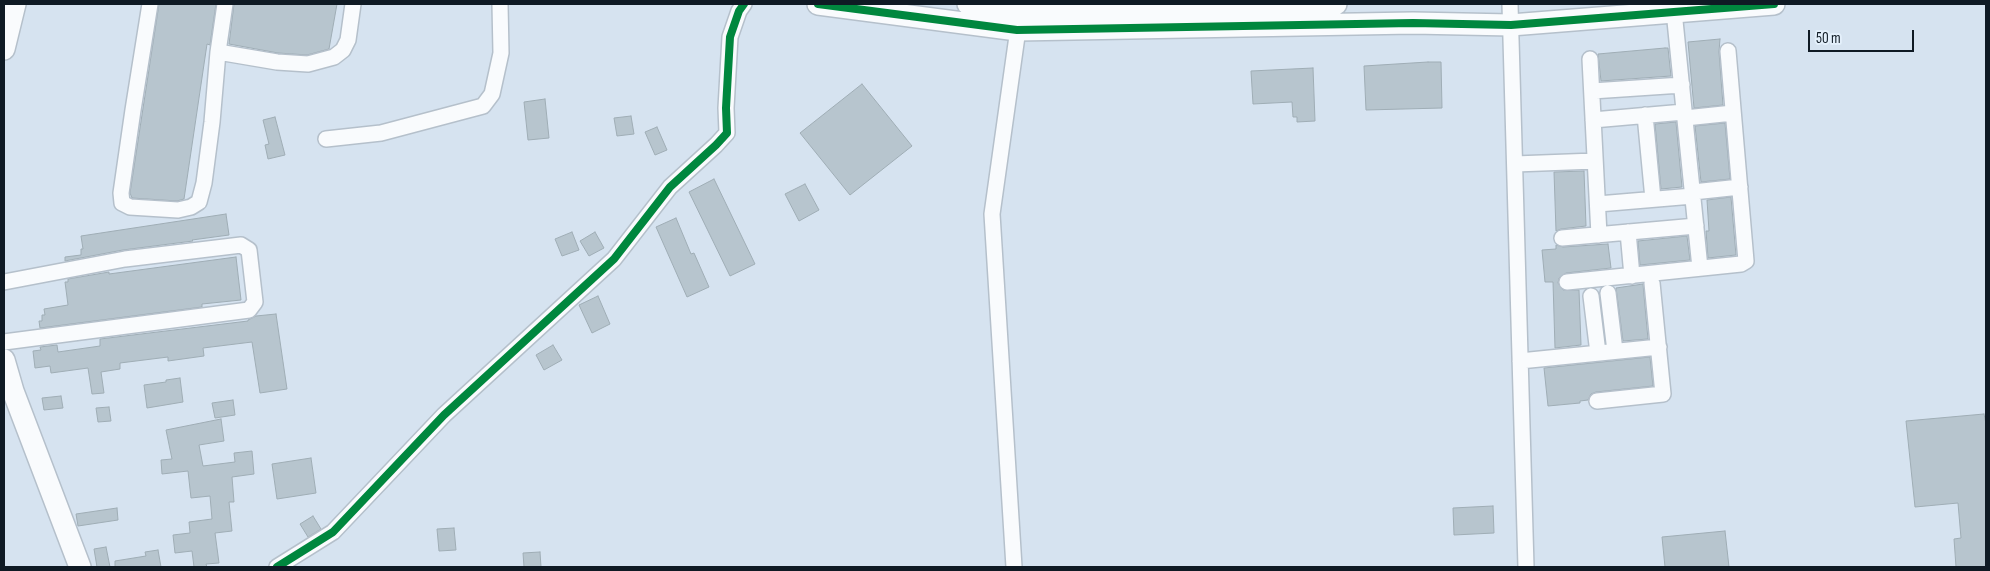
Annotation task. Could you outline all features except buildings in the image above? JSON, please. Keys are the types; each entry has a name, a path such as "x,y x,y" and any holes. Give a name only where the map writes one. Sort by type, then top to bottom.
{"street":[{"path":"4,49 14,4"},
{"path":"150,4 121,194 122,203 130,207 178,210 191,207 199,202 208,155 218,52 226,4"},
{"path":"218,52 276,62 308,64 334,57 343,50 348,40 354,4"},
{"path":"326,139 380,133 483,106 492,94 500,53 500,4"},
{"path":"278,567 334,532 444,415 614,259 670,187 727,133 726,108 730,37 739,11 744,4"},
{"path":"818,4 1021,15 1268,12 1413,23 1510,14 1674,11 1774,4"},
{"path":"968,4 1021,15"},
{"path":"1268,12 1336,4"},
{"path":"1674,11 1700,268"},
{"path":"1510,14 1526,567"},
{"path":"1014,567 992,214 1021,15"},
{"path":"1567,282 1741,264 1746,260 1728,50"},
{"path":"1590,59 1599,235"},
{"path":"1592,91 1682,85"},
{"path":"1593,120 1645,115 1733,113"},
{"path":"1645,115 1653,200"},
{"path":"1514,164 1595,161"},
{"path":"1598,204 1653,200 1740,187"},
{"path":"1562,238 1696,226"},
{"path":"1628,232 1632,276"},
{"path":"4,282 125,258 242,245 249,250 255,302 249,310 4,342"},
{"path":"1597,401 1663,394 1652,282"},
{"path":"1608,294 1615,351"},
{"path":"1591,296 1598,353"},
{"path":"1520,361 1659,346"},
{"path":"4,362 13,391 80,567"}],"cycle path":[{"path":"277,567 333,532 444,415 614,259 670,187 727,133 726,108 730,37 739,11 744,4"},
{"path":"818,4 1017,30 1413,23 1511,25 1774,4"}]}
